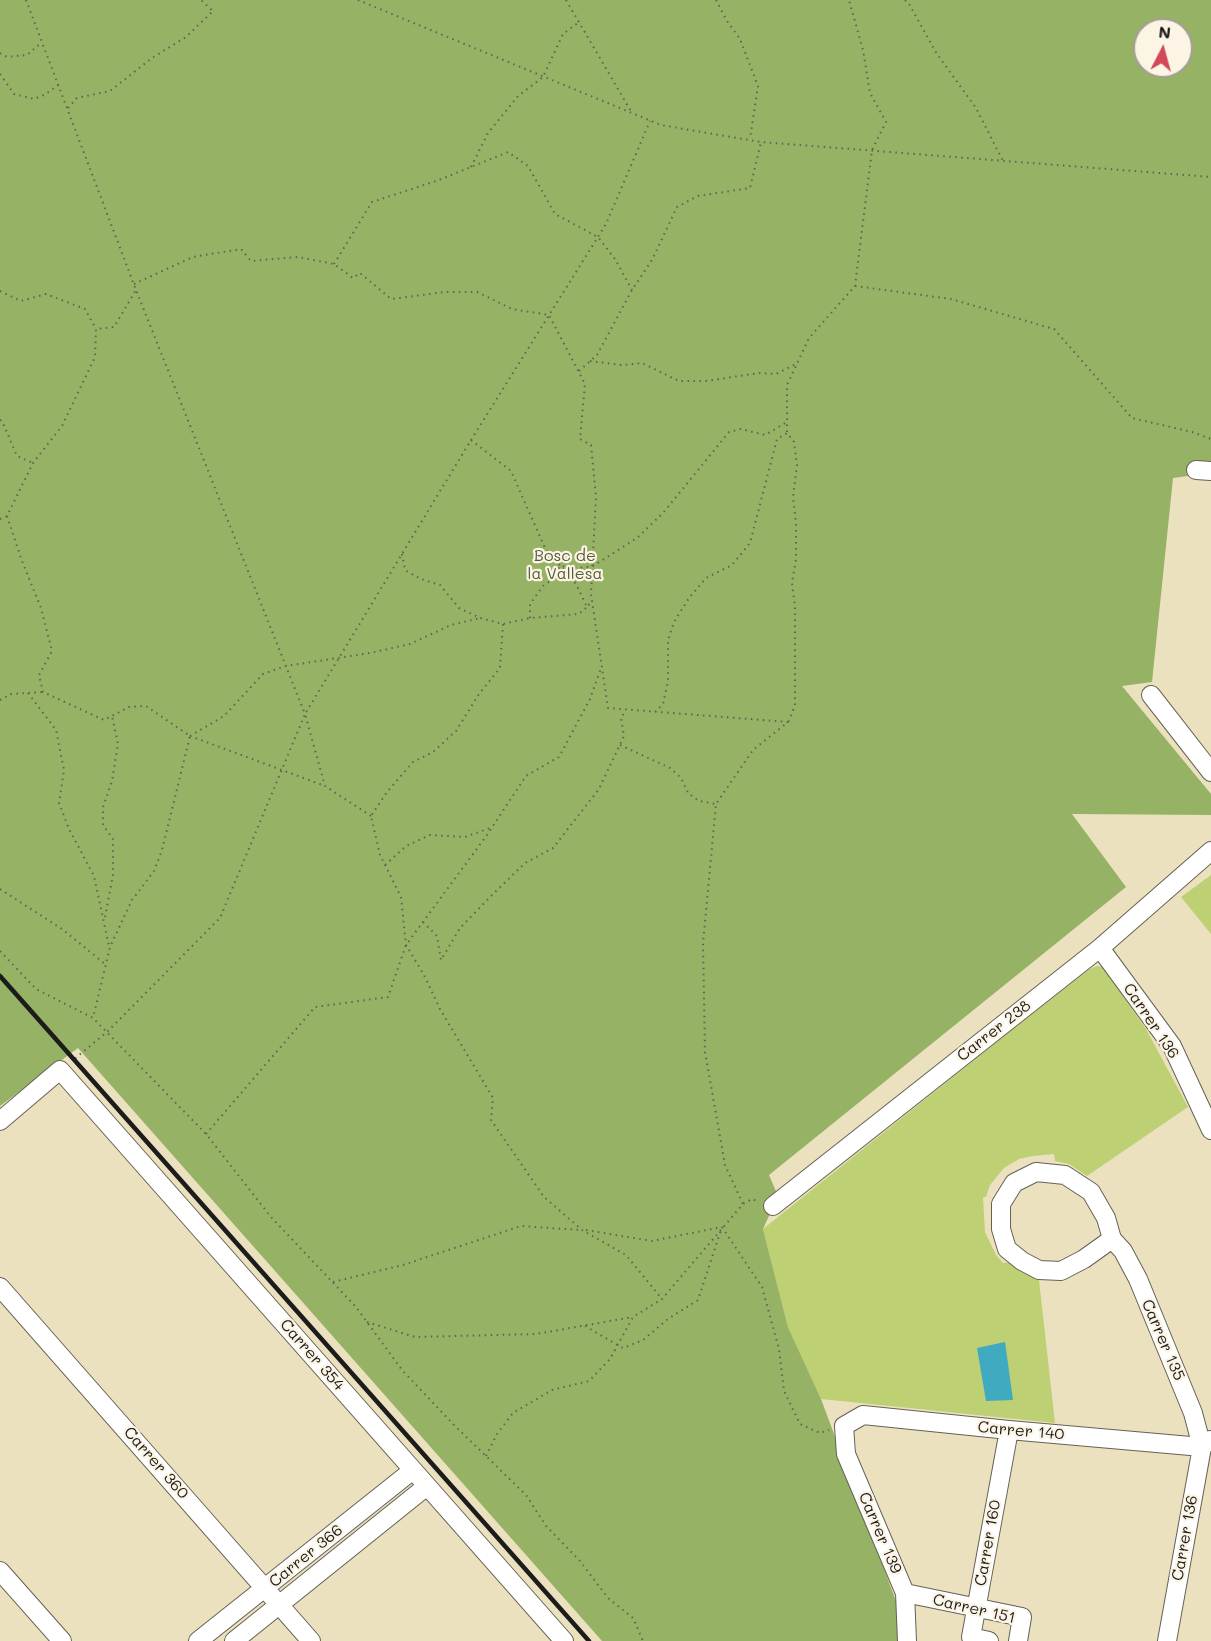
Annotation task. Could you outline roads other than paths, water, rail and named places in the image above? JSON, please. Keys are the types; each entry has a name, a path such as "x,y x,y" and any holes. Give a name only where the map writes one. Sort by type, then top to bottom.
{"street":[{"path":"1151,695 1211,772"},
{"name":"Carrer 238","path":"773,1206 1100,948 1211,851"},
{"name":"Carrer 136","path":"1100,948 1172,1046 1211,1130"},
{"name":"Carrer 354","path":"0,1121 60,1070 564,1641"},
{"name":"Carrer 135","path":"1112,1239 1084,1259 1061,1271 1039,1270 1022,1261 1007,1249 1001,1229 1001,1204 1014,1183 1036,1172 1065,1175 1091,1192 1106,1218 1112,1239 1123,1251 1138,1279 1206,1443"},
{"name":"Carrer 360","path":"0,1287 310,1641"},
{"name":"Carrer 140","path":"844,1426 863,1414 1009,1430 1206,1443"},
{"name":"Carrer 139","path":"844,1426 846,1454 905,1593 907,1641"},
{"name":"Carrer 160","path":"989,1641 971,1637 1009,1430"},
{"name":"Carrer 136","path":"1167,1641 1206,1443"},
{"name":"Carrer 366","path":"198,1641 413,1470"},
{"name":"Carrer 366","path":"234,1641 427,1486"},
{"path":"0,1571 62,1641"},
{"name":"Carrer 151","path":"905,1593 1022,1617 1018,1641"}],"water":[{"path":"1005,1342 1013,1400 986,1401 977,1348"}],"railway":[{"path":"0,976 589,1641"}],"park label":[{"name":"Bosc de la Vallesa","path":"565,565"}]}
